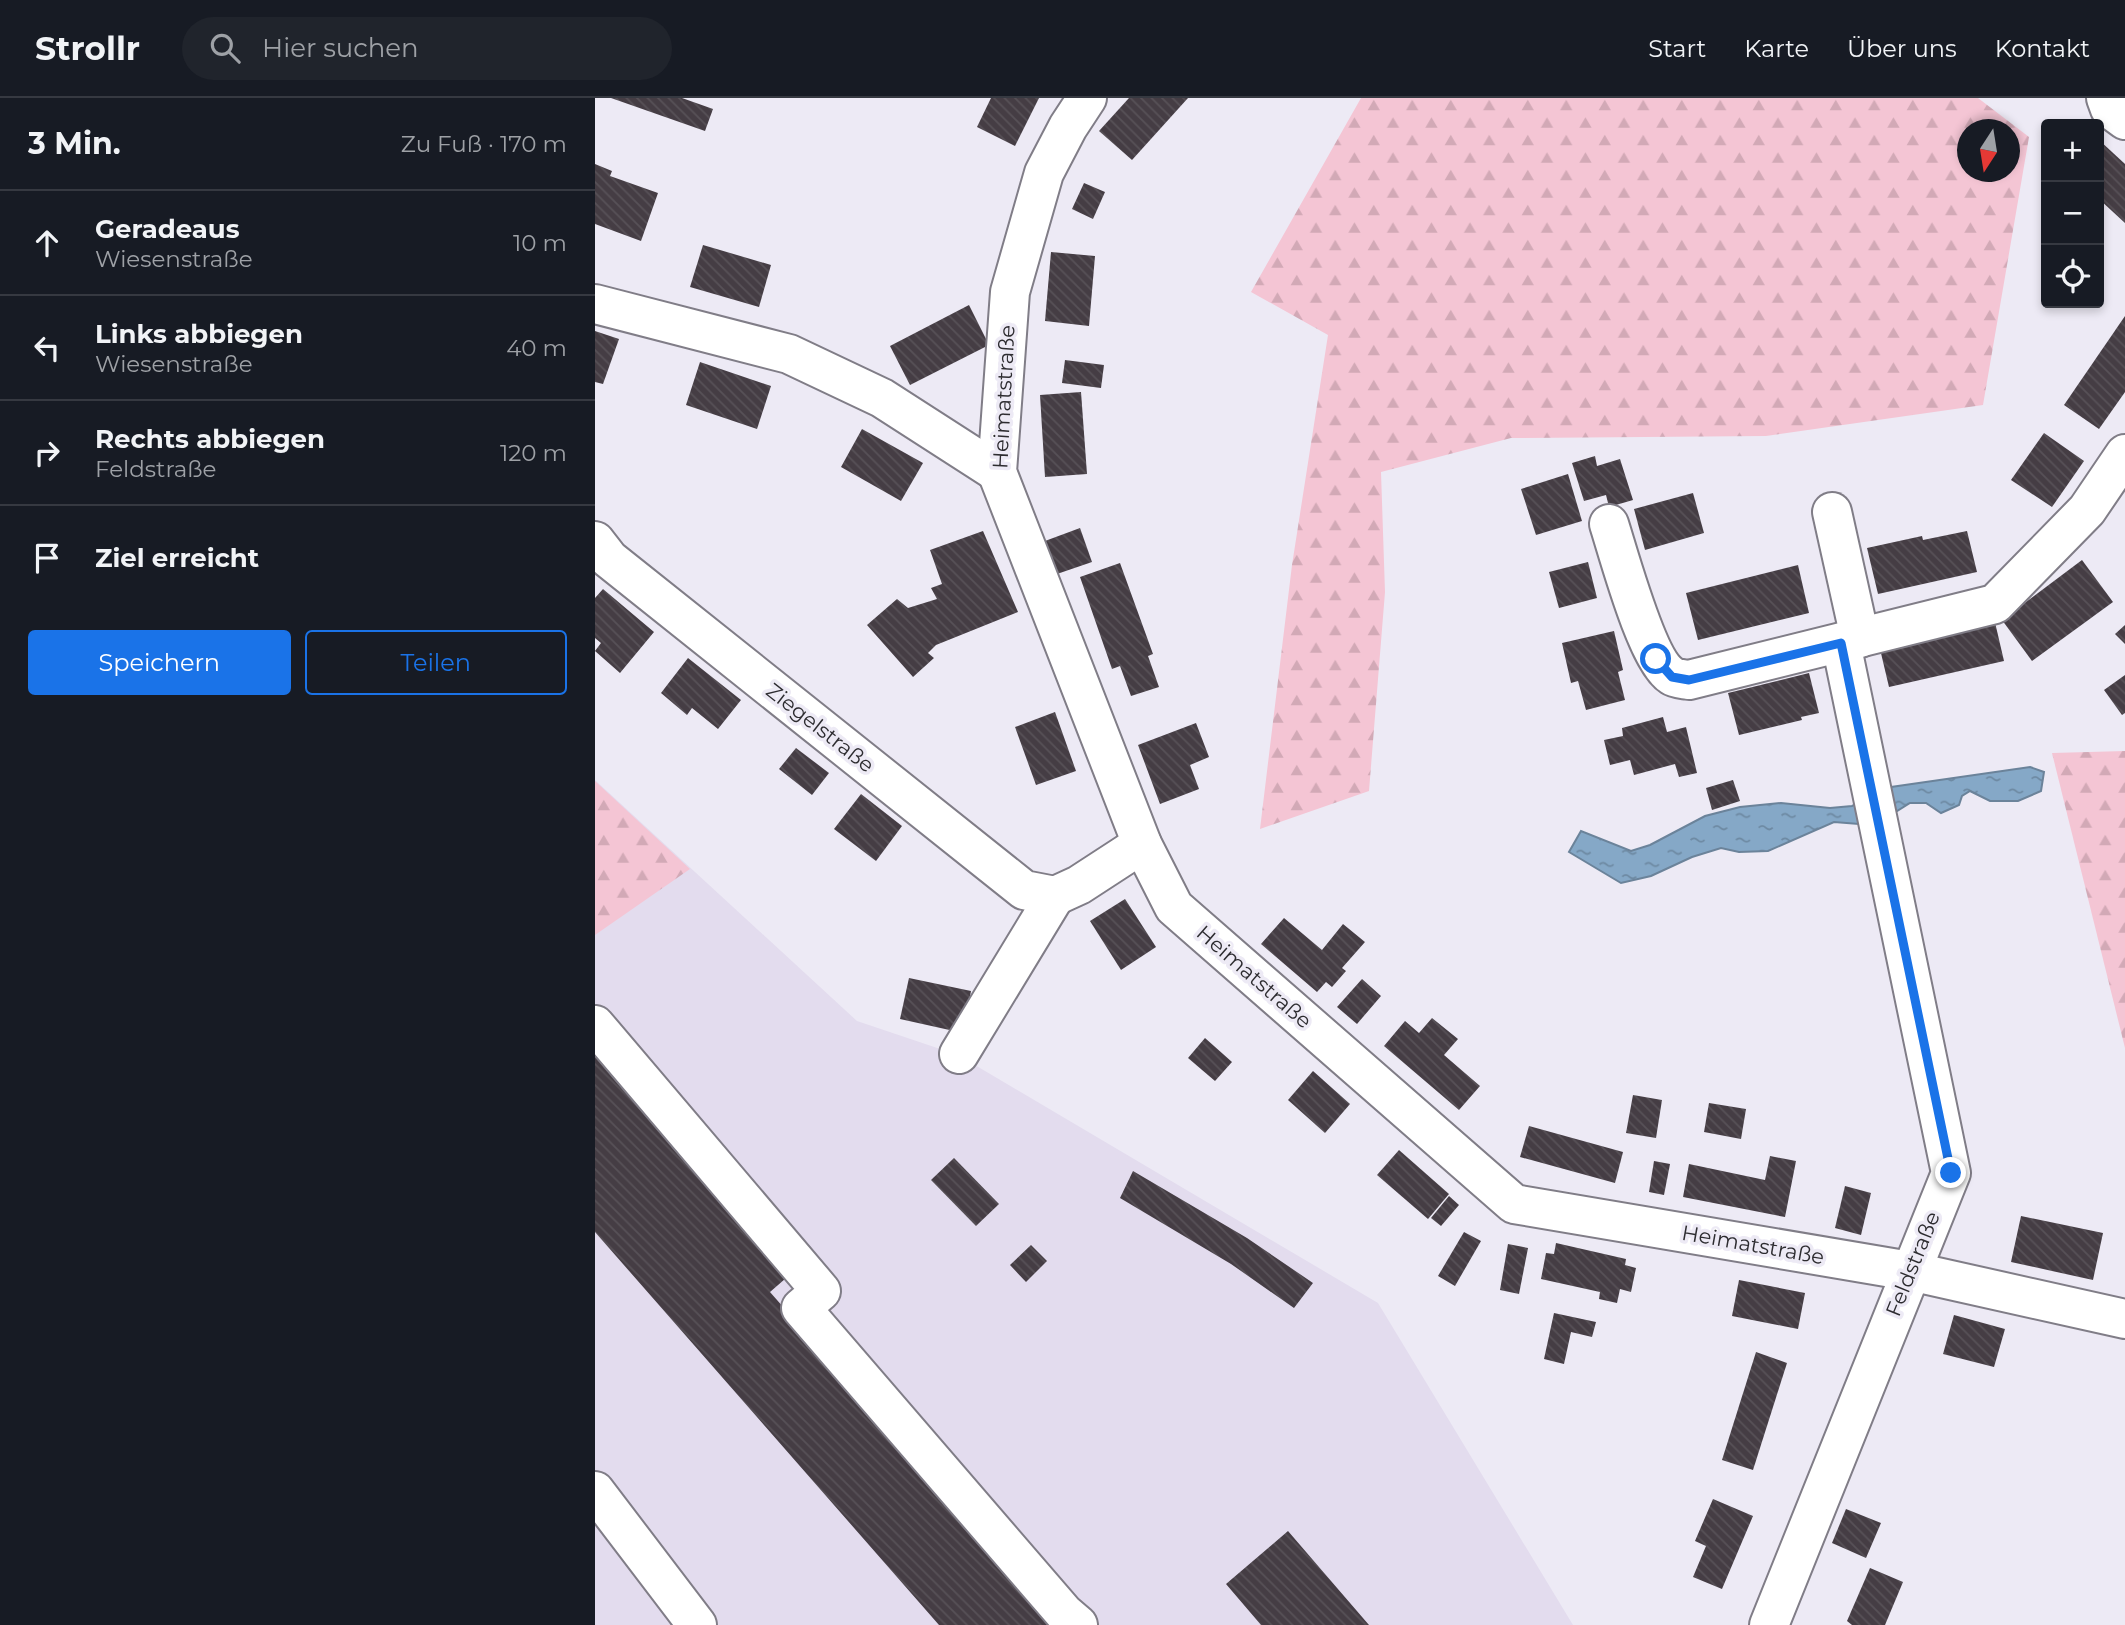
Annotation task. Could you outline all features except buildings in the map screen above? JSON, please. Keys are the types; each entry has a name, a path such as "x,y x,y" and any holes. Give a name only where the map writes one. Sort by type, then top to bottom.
{"street":[{"name":"Heimatstraße","path":"1087,98 1044,173 1010,292 997,472 1142,844 1174,907 1514,1205 1910,1271 2125,1319"},
{"path":"2106,98 2111,109 2125,120"},
{"path":"595,304 789,354 882,398 997,472"},
{"path":"1609,524 1656,659 1672,677 1689,680 1995,604 2087,510 2125,454"},
{"name":"Feldstraße","path":"1769,1625 1951,1173 1861,740 1832,512"},
{"name":"Ziegelstraße","path":"595,541 609,559 1024,890 1055,896"},
{"path":"960,1055 1055,896 1079,885 1142,844"},
{"path":"595,1025 821,1291 801,1308 1077,1625"},
{"path":"595,1492 697,1625"}],"shaded area":[{"path":"595,780 857,1021 958,1055 1378,1303 1573,1625 595,1625"}],"green space":[{"path":"1361,98 1978,98 2005,119 1957,119 1957,182 2020,182 2020,130 2029,137 1983,405 1766,436 1511,438 1381,472 1385,592 1369,791 1260,829 1292,565 1328,335 1251,292"},
{"path":"2125,751 2125,1048 2052,753"},
{"path":"595,781 690,869 595,935"}],"water":[{"path":"2030,767 2044,772 2041,791 2018,801 1990,801 1970,791 1962,796 1959,805 1941,813 1926,803 1910,803 1897,811 1859,824 1834,822 1768,851 1739,852 1721,848 1692,857 1651,876 1621,883 1569,852 1581,831 1631,851 1650,845 1705,816 1740,807 1781,803 1830,808 1852,806 1891,787"}],"route":[{"path":"1656,659 1672,677 1689,680 1841,643 1951,1173"}]}
